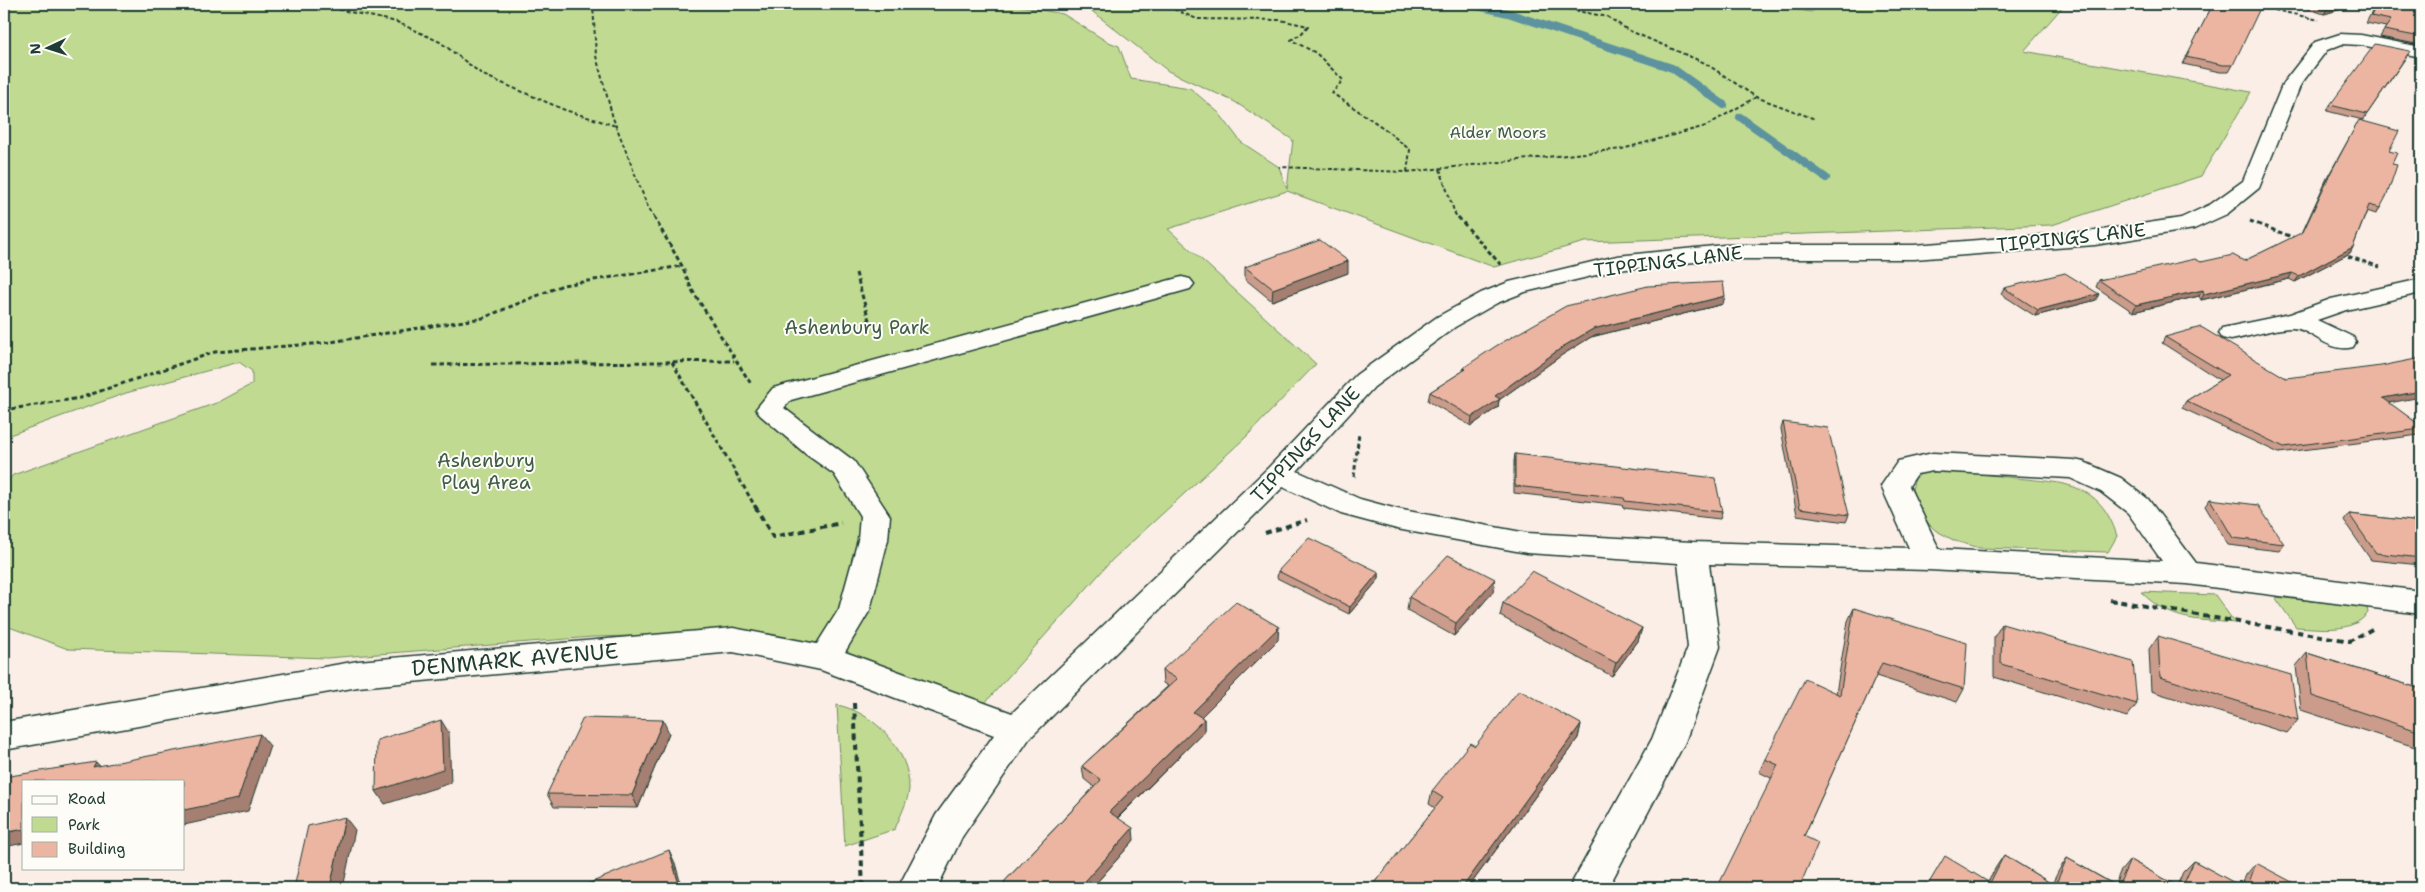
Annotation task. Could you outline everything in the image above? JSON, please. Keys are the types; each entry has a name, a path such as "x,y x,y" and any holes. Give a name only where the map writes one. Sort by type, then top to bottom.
{"street":[{"path":"2350,39 2421,52"},
{"name":"TIPPINGS LANE","path":"917,888 949,826 1017,729 1279,474 1365,380 1446,322 1490,298 1517,287 1617,263 1724,252 1914,252 2095,238 2186,224 2219,209 2252,184 2292,83 2321,46 2350,39"},
{"path":"839,664 873,540 875,516 844,468 817,449 769,409 782,394 1182,284"},
{"path":"2231,333 2296,320 2339,304 2421,286"},
{"path":"2296,320 2344,342"},
{"path":"1929,559 1895,486 1908,467 1932,462 2074,469 2111,485 2138,506 2187,573"},
{"path":"1279,474 1351,507 1397,519 1527,543 1692,553 1929,559 2187,573 2421,602"},
{"path":"1588,888 1668,742 1704,647 1692,553"},
{"name":"DENMARK AVENUE","path":"4,736 378,672 734,640 839,664 1017,729"}],"path":[{"path":"313,4 397,22 440,42 483,74 565,110 616,127"},
{"path":"593,4 596,56 616,127 647,205 682,266 692,290 734,361 769,409"},
{"path":"1162,4 1197,18 1233,21 1280,20 1308,26 1301,34 1291,40 1316,53 1343,80 1332,93 1385,129 1410,150 1407,172"},
{"path":"1543,4 1608,17 1628,30 1705,63 1756,97 1816,119"},
{"path":"2251,4 2313,17 2349,32 2350,39"},
{"path":"1279,167 1407,172 1622,149 1706,126 1756,97"},
{"path":"1440,168 1455,214 1505,270 1517,287"},
{"path":"2219,209 2303,241"},
{"path":"2337,252 2386,269"},
{"path":"4,410 80,398 215,352 324,343 483,318 563,285 682,266"},
{"path":"856,273 870,324"},
{"path":"433,365 734,361"},
{"path":"672,362 773,537 875,516"},
{"path":"2106,598 2114,602 2350,641 2382,624"},
{"path":"839,664 862,888"}],"green space":[{"name":"Ashenbury Park","path":"4,4 1009,4 1063,14 1106,41 1119,46 1131,79 1190,88 1219,113 1241,142 1279,167 1287,189 1293,140 1235,102 1168,71 1088,8 1067,4 1767,4 1811,12 1824,4 2065,4 2024,51 2251,92 2201,176 2052,225 1585,242 1494,267 1287,191 1168,229 1316,364 1246,437 1112,560 984,704 747,633 593,637 327,658 68,649 4,625 4,485 13,475 219,402 252,384 252,371 239,362 126,393 4,437"},
{"path":"1939,470 2065,484 2090,495 2101,505 2110,518 2117,536 2108,552 1980,548 1955,541 1935,530 1928,523 1916,506 1912,489 1915,479 1923,472"},
{"path":"2141,592 2215,595 2235,623 2195,619 2174,614 2152,602"},
{"path":"2275,597 2367,607 2368,613 2361,620 2344,627 2325,629 2296,627"},
{"path":"837,705 851,709 864,716 887,735 903,760 908,774 909,789 895,829 845,846"}],"building":[{"path":"2213,4 2262,4 2233,65 2223,65 2186,57"},
{"path":"2319,4 2338,4 2328,7"},
{"path":"2377,4 2421,4 2421,37 2384,30 2391,20 2371,16"},
{"path":"2375,44 2410,51 2367,114 2330,105"},
{"path":"2359,120 2399,131 2389,151 2397,153 2392,164 2397,165 2387,195 2380,208 2369,205 2353,247 2299,276 2292,273 2204,294 2203,290 2136,305 2099,280 2195,259 2201,262 2233,255 2244,261 2303,232 2331,172"},
{"path":"1320,240 1348,261 1273,289 1245,267"},
{"path":"2065,273 2099,294 2038,310 2004,288"},
{"path":"1723,282 1725,296 1593,329 1564,346 1495,396 1500,399 1472,417 1430,392 1466,369 1463,368 1496,346 1566,306 1648,286"},
{"path":"2201,327 2286,378 2381,366 2421,358 2421,391 2383,398 2421,426 2421,429 2284,447 2186,401 2228,375 2165,337"},
{"path":"1783,422 1828,428 1849,515 1800,508"},
{"path":"1515,454 1715,478 1722,512 1625,501 1624,498 1515,486"},
{"path":"2210,499 2258,505 2284,544 2233,538"},
{"path":"2349,514 2421,522 2421,558 2376,553"},
{"path":"1309,538 1379,572 1350,607 1278,571"},
{"path":"1448,555 1495,579 1456,623 1409,597"},
{"path":"1532,571 1642,628 1616,663 1503,603"},
{"path":"1236,602 1279,627 1193,712 1204,719 1109,812 1133,828 1079,888 1013,888 1004,882 1101,780 1082,766 1177,679 1162,670"},
{"path":"1854,608 1967,643 1964,689 1882,663 1804,836 1818,843 1799,888 1717,888 1778,765 1765,759 1805,679 1840,695"},
{"path":"2002,624 2133,662 2137,704 2001,664"},
{"path":"2158,636 2291,675 2298,720 2160,677"},
{"path":"2307,653 2421,689 2421,732 2312,696"},
{"path":"1519,690 1581,724 1462,888 1370,888 1443,798 1432,791 1470,743 1475,746"},
{"path":"583,718 663,720 632,795 547,794"},
{"path":"441,720 443,769 376,791 377,740"},
{"path":"260,734 238,799 185,810 185,780 22,780 22,829 4,833 4,777 96,762 93,767"},
{"path":"345,817 330,888 294,888 308,826"},
{"path":"669,850 680,888 578,888"},
{"path":"2004,855 2055,886 2067,858 2118,887 2130,860 2181,888 1926,888 1945,856 1990,883"},
{"path":"2194,861 2244,888 2182,888"},
{"path":"2256,863 2292,882 2290,888 2247,888"}],"waterway":[{"path":"1469,4 1508,13 1672,68 1724,105"},
{"path":"1740,117 1826,178"}],"park label":[{"name":"Alder Moors","path":"1498,132"},
{"name":"Ashenbury Play Area","path":"486,471"}]}
